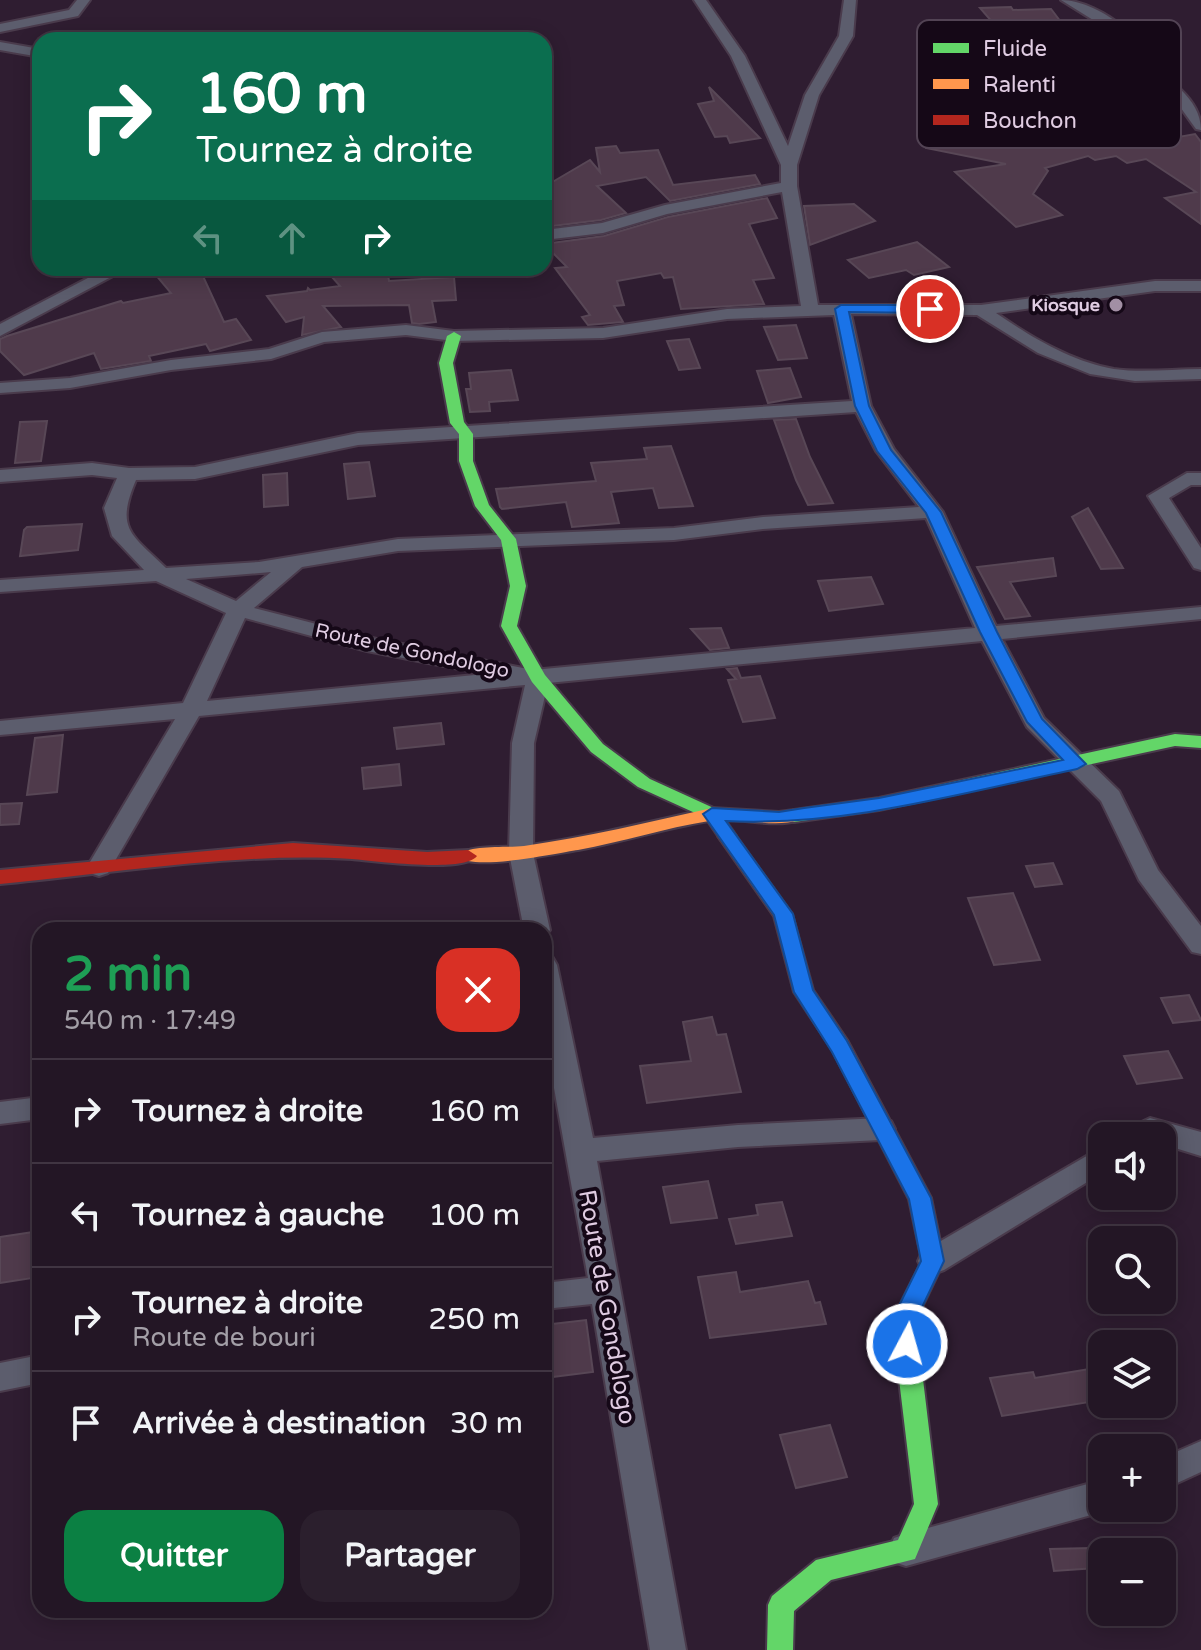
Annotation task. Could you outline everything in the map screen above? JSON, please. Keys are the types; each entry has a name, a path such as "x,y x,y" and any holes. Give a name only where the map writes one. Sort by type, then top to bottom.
{"street":[{"path":"3,29 73,13 84,0"},
{"path":"700,0 738,56 789,165"},
{"path":"810,309 789,186 789,165 812,95 846,36 850,0"},
{"path":"1067,0 1102,20"},
{"path":"0,46 32,52"},
{"path":"1181,98 1201,126"},
{"path":"552,234 603,228 665,210 789,186"},
{"path":"0,331 104,276"},
{"path":"0,388 70,383 171,365 271,354 322,337 406,330 454,336 603,333 727,314 810,309 981,310 1155,286 1201,286"},
{"path":"841,309 862,406 885,451 933,512 988,632 1035,722 1111,797 1148,874 1201,945"},
{"path":"981,310 1014,333 1077,363 1115,374 1201,374"},
{"path":"454,336 446,363 457,423 466,434 466,461 482,506 508,539 518,586 509,626 538,678 597,748 644,783 712,814 783,914 804,992 840,1046 920,1198 933,1261"},
{"path":"0,476 92,469 129,474 195,473 358,439 862,406"},
{"name":"Route de Gondologo","path":"129,474 114,508 122,536 163,577 238,610 367,644 538,678 523,743 521,853 535,922"},
{"path":"1201,479 1187,479 1158,496 1201,564"},
{"path":"0,586 163,577 398,545 674,534 763,523 933,512"},
{"path":"99,867 191,711 238,610 297,561"},
{"path":"0,728 1201,613"},
{"path":"0,877 293,849 427,858 521,853 603,839 712,814 794,816 879,804 1077,764 1175,740 1201,742"},
{"name":"Route de Gondologo","path":"552,1050 581,1151 668,1650"},
{"path":"0,1113 32,1109"},
{"path":"581,1151 738,1136 881,1129"},
{"path":"1176,1137 1201,1144"},
{"path":"906,1550 926,1504 904,1320 933,1261 1088,1167"},
{"path":"552,1295 603,1289"},
{"path":"0,1377 32,1371"},
{"path":"1176,1468 1201,1456"},
{"path":"780,1650 781,1605 825,1569 1088,1500"}],"building":[{"path":"980,8 1051,9 1059,20 990,20"},
{"path":"709,87 760,138 730,143 727,136 715,137 698,104 714,101"},
{"path":"1195,134 1201,142 1201,224 1165,198 1196,192 1146,159 1127,163 1116,156 1095,160 1088,156 1045,168 1048,171 1033,194 1062,215 1016,227 955,172 1006,164 926,148 1181,148 1181,137"},
{"path":"616,146 620,153 658,150 673,185 755,175 760,184 670,201 646,177 597,186 626,213 601,220 552,226 552,182 590,160 600,172 596,148"},
{"path":"767,198 777,218 749,224 774,278 753,280 764,304 681,309 673,277 664,278 661,273 617,281 624,305 614,306 623,322 588,325 582,317 590,315 555,268 567,267 552,252 552,243 604,236 668,217"},
{"path":"854,204 875,221 810,245 804,206"},
{"path":"917,242 949,267 914,275 906,270 869,278 848,260"},
{"path":"157,276 203,276 224,322 236,319 251,340 210,351 206,344 149,356 151,361 101,369 94,353 24,375 0,351 0,339 7,336 121,301 171,293"},
{"path":"331,276 388,276 389,281 454,277 456,300 432,301 436,322 419,324 412,323 409,305 323,306 341,327 302,335 304,317 286,322 267,296 340,286"},
{"path":"796,325 807,358 778,360 764,327"},
{"path":"689,339 700,368 679,370 667,341"},
{"path":"790,368 801,397 768,403 757,371"},
{"path":"511,370 518,400 489,402 490,411 470,412 466,389 471,389 469,373"},
{"path":"796,419 810,457 833,503 808,505 796,480 774,420"},
{"path":"47,421 41,461 15,463 20,422"},
{"path":"671,446 693,506 659,508 653,488 611,492 619,523 572,527 566,502 500,507 496,489 596,481 591,463 647,459 644,448"},
{"path":"369,462 375,496 348,499 344,464"},
{"path":"287,473 288,505 264,507 263,475"},
{"path":"1088,508 1123,568 1101,569 1072,517"},
{"path":"82,524 78,550 20,556 27,527"},
{"path":"1053,558 1056,576 1010,582 1030,616 1005,619 977,567"},
{"path":"871,577 883,604 829,611 818,581"},
{"path":"721,628 729,648 710,650 691,629"},
{"path":"737,668 741,678 760,676 775,718 743,722 728,680 736,679 727,669"},
{"path":"441,723 444,744 397,749 394,728"},
{"path":"63,735 57,792 27,795 35,738"},
{"path":"399,764 401,785 364,789 362,768"},
{"path":"22,803 19,824 0,825 0,804"},
{"path":"1053,863 1062,884 1035,887 1026,866"},
{"path":"1013,893 1040,960 994,965 968,898"},
{"path":"1189,995 1201,1020 1173,1023 1161,998"},
{"path":"712,1017 717,1035 726,1034 741,1092 647,1103 640,1066 691,1061 683,1022"},
{"path":"1168,1051 1182,1078 1137,1084 1124,1056"},
{"path":"708,1181 717,1218 671,1223 663,1187"},
{"path":"782,1202 792,1236 736,1244 729,1219 758,1215 756,1205"},
{"path":"32,1232 32,1278 0,1283 0,1237"},
{"path":"736,1272 740,1292 808,1281 815,1303 820,1302 826,1324 710,1338 698,1277"},
{"path":"586,1320 593,1372 552,1377 552,1324"},
{"path":"1088,1369 1088,1402 1002,1416 990,1378 1033,1372 1035,1378"},
{"path":"830,1425 847,1477 796,1488 780,1435"},
{"path":"1088,1548 1088,1569 1054,1571 1050,1549"}],"traffic: fast":[{"path":"454,336 446,363 457,423 466,434 466,461 482,506 508,539 518,586 509,626 538,678 597,748 644,783 712,814 727,836"},
{"path":"794,816 879,804 1175,740 1201,742"},
{"path":"780,1650 781,1605 825,1569 906,1550 926,1504 904,1321"}],"traffic: slow":[{"path":"468,856 521,853 603,839 712,814 794,816"},
{"path":"727,836 783,914 804,992 840,1046 920,1198 933,1261 904,1321"}],"traffic: jam":[{"path":"0,877 293,849 427,858 468,856"}],"place":[{"name":"Kiosque","path":"1116,305"}],"route":[{"path":"907,1344 904,1320 933,1261 920,1198 840,1046 804,992 783,914 712,814 779,818 879,804 1077,764 1035,722 988,632 933,512 885,451 862,406 841,309 930,309"}]}
